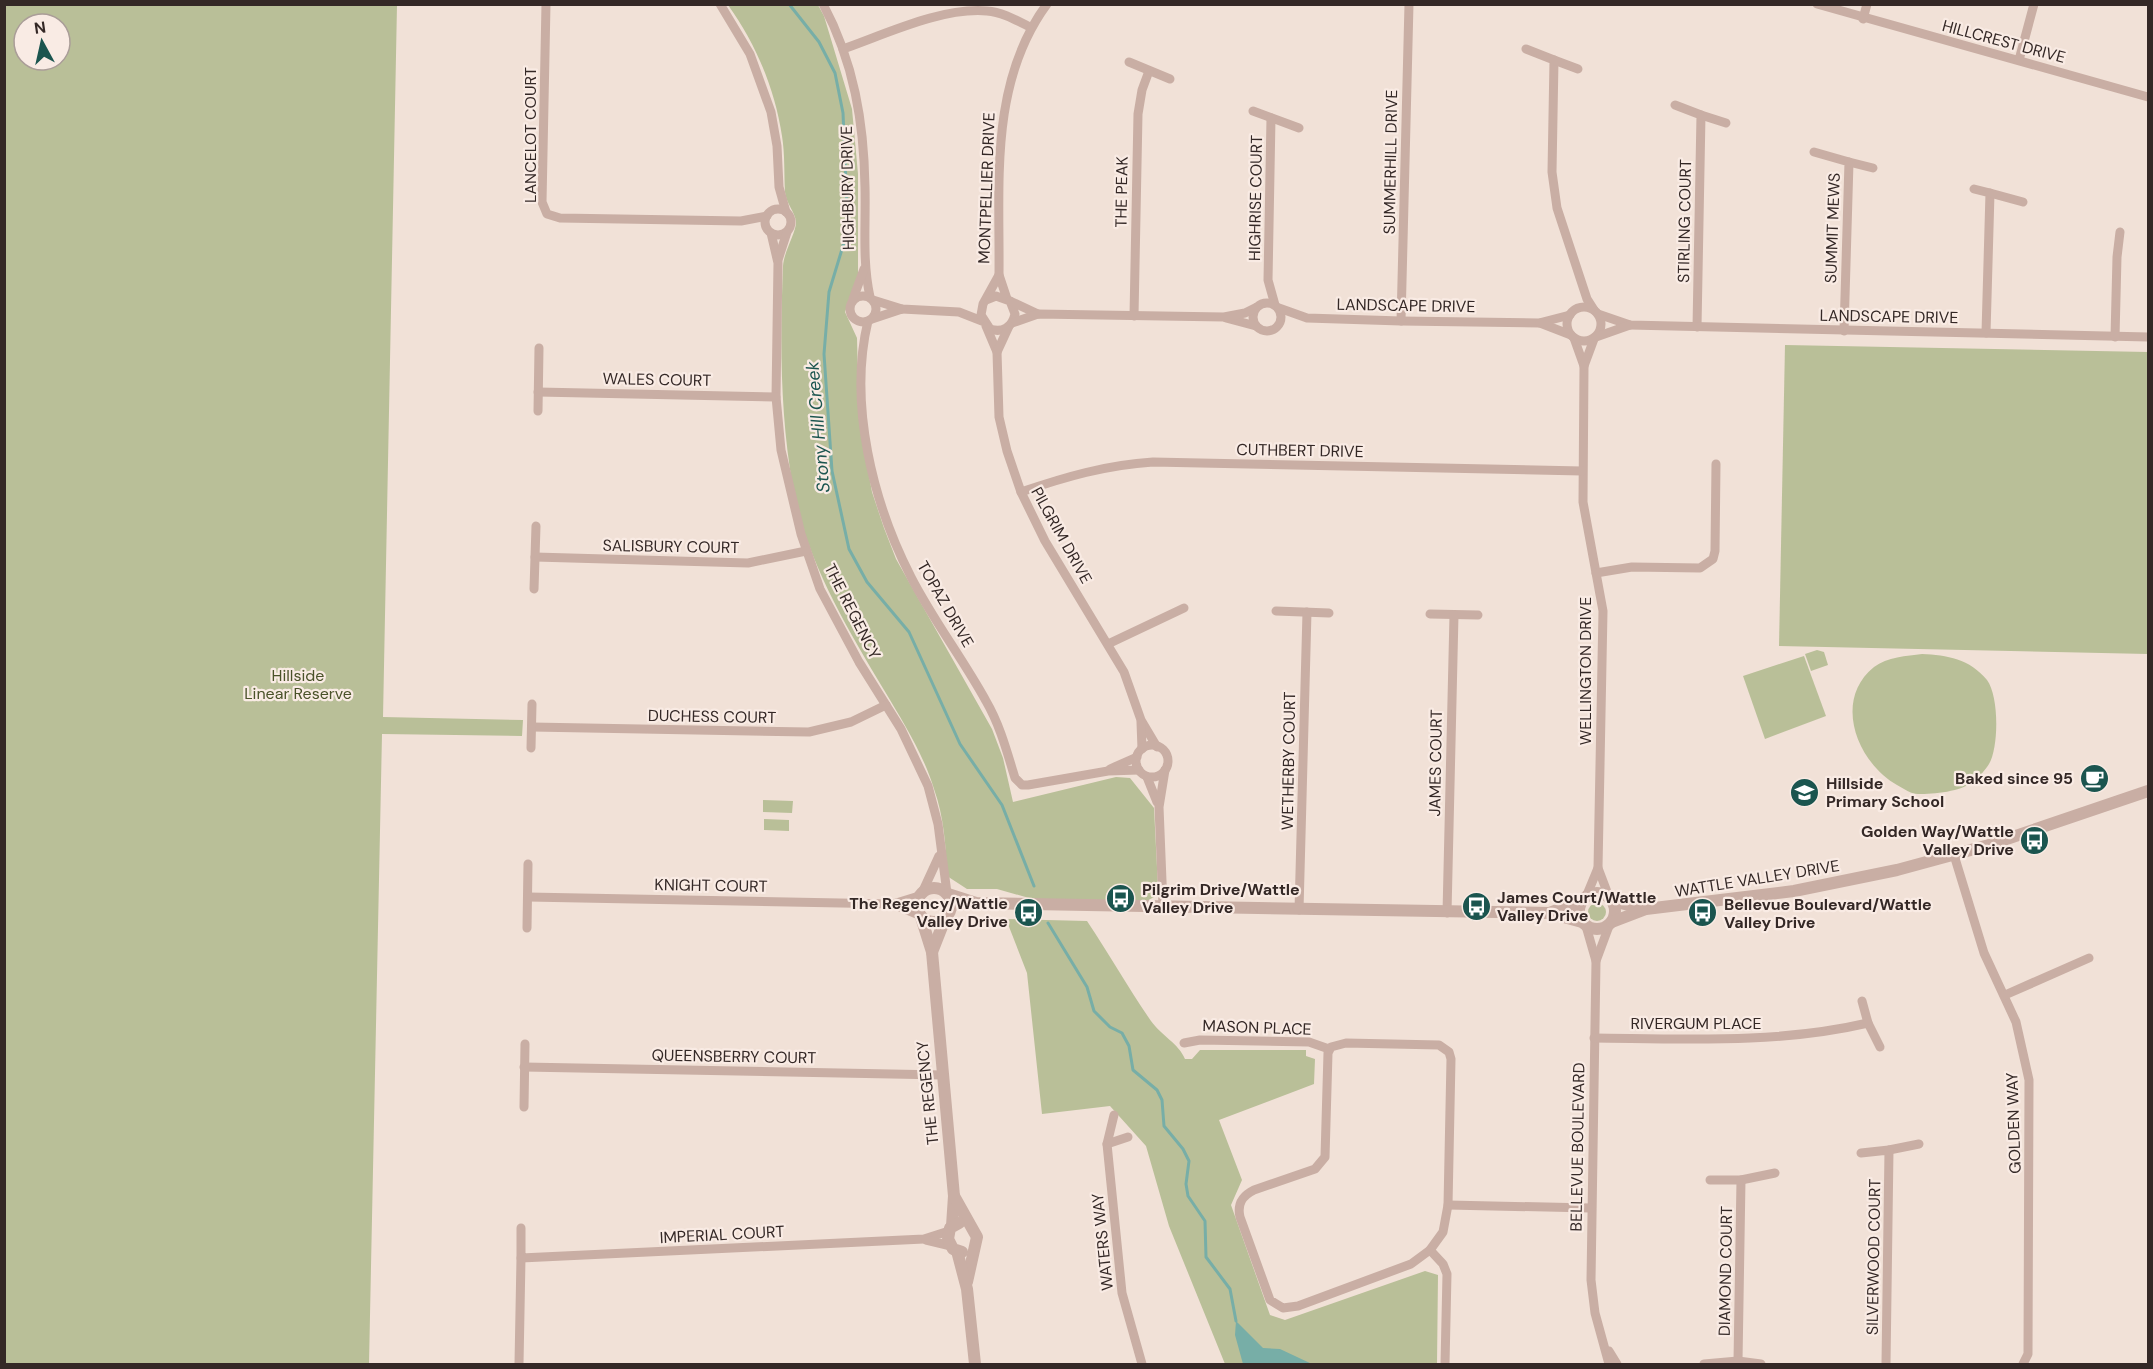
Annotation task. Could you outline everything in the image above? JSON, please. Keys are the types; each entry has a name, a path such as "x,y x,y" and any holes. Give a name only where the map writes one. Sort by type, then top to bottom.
{"street":[{"name":"LANCELOT COURT","path":"546,4 542,202 547,214 560,218 741,222 769,231"},
{"path":"720,4 750,54 771,112 778,154 779,187 786,212 791,219 787,232 779,235 769,231 769,214 779,187"},
{"name":"HIGHBURY DRIVE","path":"823,4 843,49 854,84 864,149 864,269"},
{"name":"MONTPELLIER DRIVE","path":"1009,300 999,275 1002,110 1017,54 1030,27 1047,4"},
{"name":"SUMMERHILL DRIVE","path":"1401,321 1408,4"},
{"name":"HILLCREST DRIVE","path":"1817,4 1863,19 2148,97"},
{"path":"1863,19 1867,4"},
{"path":"2019,60 2034,4"},
{"path":"843,49 950,13 970,10 989,11 1030,27"},
{"path":"1526,50 1578,69"},
{"path":"1554,60 1552,172 1557,208 1582,284 1601,323 1595,338 1584,341 1573,337 1567,326 1580,299 1582,284"},
{"path":"1129,62 1170,79"},
{"name":"THE PEAK","path":"1134,316 1138,114 1142,90 1149,72"},
{"path":"1675,105 1726,123"},
{"name":"HIGHRISE COURT","path":"1253,111 1299,128"},
{"name":"STIRLING COURT","path":"1696,327 1701,115"},
{"name":"HIGHRISE COURT","path":"1259,306 1268,280 1272,118"},
{"name":"SUMMIT MEWS","path":"1814,152 1873,168"},
{"name":"SUMMIT MEWS","path":"1844,331 1849,162"},
{"path":"1974,189 2023,202"},
{"path":"1986,333 1990,193"},
{"path":"769,214 778,210 786,212"},
{"name":"LANCELOT COURT","path":"741,222 769,214"},
{"name":"THE REGENCY","path":"769,231 778,263"},
{"name":"THE REGENCY","path":"787,232 778,263 776,397 781,450 806,550 820,589 915,755 928,786 938,824 940,854 947,893"},
{"path":"2115,336 2116,257 2120,232"},
{"path":"864,269 871,298 876,307 870,320"},
{"path":"864,269 850,311 854,319 870,320 902,309"},
{"name":"MONTPELLIER DRIVE","path":"985,302 999,275"},
{"name":"HIGHRISE COURT","path":"1268,280 1277,307"},
{"path":"853,299 861,295 902,309 959,312 1000,331 1038,314 1224,317 1245,313 1259,306 1277,307 1282,316 1278,327 1264,332 1256,326 1224,317"},
{"path":"959,312 996,296 1038,314"},
{"path":"1009,300 1015,310 1010,325"},
{"path":"984,324 981,309 985,302"},
{"path":"1256,326 1252,319 1259,306"},
{"name":"LANDSCAPE DRIVE","path":"1277,307 1307,318 1401,321 1539,323 1571,314"},
{"path":"1571,314 1583,308 1596,312"},
{"name":"LANDSCAPE DRIVE","path":"1596,312 1630,325 2148,337"},
{"name":"LANDSCAPE DRIVE","path":"1278,327 1307,318"},
{"name":"TOPAZ DRIVE","path":"854,319 862,343 863,415 868,449 888,523 911,577 988,703 1004,741 1015,778 1022,785 1028,786 1108,771 1139,770"},
{"name":"TOPAZ DRIVE","path":"862,343 870,320"},
{"name":"LANDSCAPE DRIVE","path":"1539,323 1573,337"},
{"name":"PILGRIM DRIVE","path":"984,324 997,352 999,417 1007,451 1021,492 1045,541 1124,672 1141,720 1157,747"},
{"name":"PILGRIM DRIVE","path":"997,352 1010,325"},
{"name":"LANDSCAPE DRIVE","path":"1595,338 1630,325"},
{"name":"WELLINGTON DRIVE","path":"1573,337 1584,366"},
{"name":"WELLINGTON DRIVE","path":"1584,898 1598,868 1603,621 1586,526 1582,471 1584,366 1595,338"},
{"path":"538,411 539,348"},
{"name":"WALES COURT","path":"538,392 776,397"},
{"name":"CUTHBERT DRIVE","path":"1021,492 1098,469 1153,462 1582,471"},
{"path":"1596,573 1632,567 1700,568 1708,564 1715,551 1716,464"},
{"path":"534,589 536,526"},
{"name":"SALISBURY COURT","path":"535,557 748,563 806,550"},
{"path":"1108,644 1184,608"},
{"path":"1276,611 1329,613"},
{"name":"WETHERBY COURT","path":"1299,910 1306,612"},
{"path":"1430,614 1478,615"},
{"name":"JAMES COURT","path":"1447,913 1454,615"},
{"path":"531,748 532,704"},
{"name":"DUCHESS COURT","path":"531,727 809,732 851,722 886,705"},
{"name":"PILGRIM DRIVE","path":"1139,753 1141,720"},
{"path":"1159,807 1147,777 1139,770 1139,753 1157,747 1167,756 1159,807 1163,906"},
{"name":"TOPAZ DRIVE","path":"1108,771 1139,753"},
{"path":"1147,777 1157,776 1165,770"},
{"name":"WATTLE VALLEY DRIVE","path":"1610,924 1646,909 1794,891 1861,878 1954,855 2148,791"},
{"name":"THE REGENCY","path":"920,894 940,854"},
{"name":"GOLDEN WAY","path":"1954,855 1984,953 2005,995 2021,1041 2031,1105 2028,1354 2022,1365"},
{"path":"527,928 528,864"},
{"name":"WELLINGTON DRIVE","path":"1598,868 1611,899"},
{"path":"976,903 935,922 920,916 916,906 920,894 932,888 976,903 1548,913 1597,930 1610,924 1615,911 1611,899 1600,893 1548,913"},
{"path":"947,893 952,905 947,917"},
{"name":"KNIGHT COURT","path":"528,897 893,904 920,894"},
{"path":"1584,898 1578,910 1584,924"},
{"name":"WATTLE VALLEY DRIVE","path":"1611,899 1646,909"},
{"name":"KNIGHT COURT","path":"893,904 920,916"},
{"name":"THE REGENCY","path":"920,916 932,952 954,1196 951,1228"},
{"name":"THE REGENCY","path":"932,952 947,917"},
{"name":"BELLEVUE BOULEVARD","path":"1584,924 1596,961"},
{"name":"BELLEVUE BOULEVARD","path":"1609,1365 1600,1333 1591,1280 1591,1208 1596,961 1610,924"},
{"path":"2005,995 2089,958"},
{"path":"1862,1000 1868,1023 1880,1047"},
{"name":"RIVERGUM PLACE","path":"1594,1038 1739,1041 1868,1023"},
{"name":"MASON PLACE","path":"1184,1043 1200,1040 1310,1042 1329,1049"},
{"path":"1346,1042 1439,1045 1449,1052 1451,1059 1448,1205 1443,1232 1430,1250 1411,1264 1298,1306 1283,1308 1270,1300 1240,1217 1240,1204 1247,1194 1321,1165 1325,1157 1329,1049 1346,1042"},
{"path":"524,1107 525,1044"},
{"name":"QUEENSBERRY COURT","path":"525,1067 943,1076"},
{"name":"WATERS WAY","path":"1114,1115 1107,1144 1122,1293 1142,1365"},
{"path":"1107,1144 1128,1137"},
{"path":"1861,1153 1919,1144"},
{"name":"SILVERWOOD COURT","path":"1886,1365 1889,1150"},
{"path":"1710,1180 1741,1180 1775,1173"},
{"name":"DIAMOND COURT","path":"1738,1361 1741,1180"},
{"name":"THE REGENCY","path":"954,1196 971,1226"},
{"path":"1448,1205 1591,1208"},
{"path":"967,1289 976,1232 971,1226 962,1222 951,1228 948,1239 954,1249 967,1289 975,1365"},
{"path":"519,1365 521,1228"},
{"name":"IMPERIAL COURT","path":"521,1258 924,1239 951,1228"},
{"name":"IMPERIAL COURT","path":"924,1239 954,1249"},
{"path":"954,1249 967,1251 975,1245"},
{"path":"1430,1250 1443,1264 1447,1274 1445,1365"},
{"name":"BELLEVUE BOULEVARD","path":"1600,1333 1617,1365"},
{"path":"1704,1365 1738,1361 1761,1365"}],"green space":[{"name":"Hillside Linear Reserve","path":"4,5 397,5 383,717 523,720 522,736 382,734 369,1364 5,1364"},
{"path":"728,5 818,5 824,16 852,109 858,174 858,276 845,312 857,338 859,420 872,492 884,528 896,559 992,729 1003,758 1013,802 1116,777 1130,778 1154,808 1158,887 1154,897 1143,903 1036,900 997,889 967,889 947,876 940,810 924,763 830,593 818,568 799,515 786,433 781,350 783,266 796,222 785,192 784,150 775,101 756,51"},
{"path":"1785,345 2148,352 2148,654 1779,646"},
{"path":"1817,650 1824,652 1828,665 1811,671 1805,654"},
{"path":"1922,654 1966,663 1987,680 1996,709 1996,734 1989,764 1969,785 1939,793 1918,794 1897,785 1871,762 1855,730 1853,713 1854,697 1861,681 1874,667 1891,659"},
{"path":"1804,656 1826,716 1765,739 1743,676"},
{"path":"763,800 793,801 792,813 763,812"},
{"path":"764,819 789,820 789,831 764,830"},
{"path":"1597,903 1603,906 1606,912 1603,918 1597,921 1591,918 1588,912 1591,906"},
{"path":"1006,919 1087,921 1151,1021 1179,1049 1185,1059 1192,1059 1200,1050 1306,1050 1306,1056 1315,1059 1314,1084 1219,1120 1242,1180 1231,1205 1270,1315 1285,1320 1425,1271 1438,1275 1437,1364 1225,1364 1169,1226 1146,1146 1110,1106 1042,1114 1027,973"}],"water":[{"path":"1236,1321 1263,1348 1280,1349 1312,1364 1243,1364 1235,1335"}],"waterway":[{"name":"Stony Hill Creek","path":"789,4 819,42 835,73 843,113 846,236 829,292 824,354 832,471 849,549 867,582 909,632 960,744 1002,805 1034,886"},
{"name":"Stony Hill Creek","path":"1048,923 1087,987 1094,1011 1110,1027 1122,1033 1129,1046 1133,1070 1157,1090 1162,1100 1164,1126 1183,1149 1189,1161 1186,1184 1188,1196 1205,1221 1206,1257 1230,1289 1236,1321"}],"place":[{"name":"Baked since 95","path":"2094,778"},
{"name":"Hillside Primary School","path":"1805,792"},
{"name":"Golden Way/Wattle Valley Drive","path":"2035,840"},
{"name":"Pilgrim Drive/Wattle Valley Drive","path":"1121,898"},
{"name":"James Court/Wattle Valley Drive","path":"1476,906"},
{"name":"The Regency/Wattle Valley Drive","path":"1029,912"},
{"name":"Bellevue Boulevard/Wattle Valley Drive","path":"1703,913"}]}
